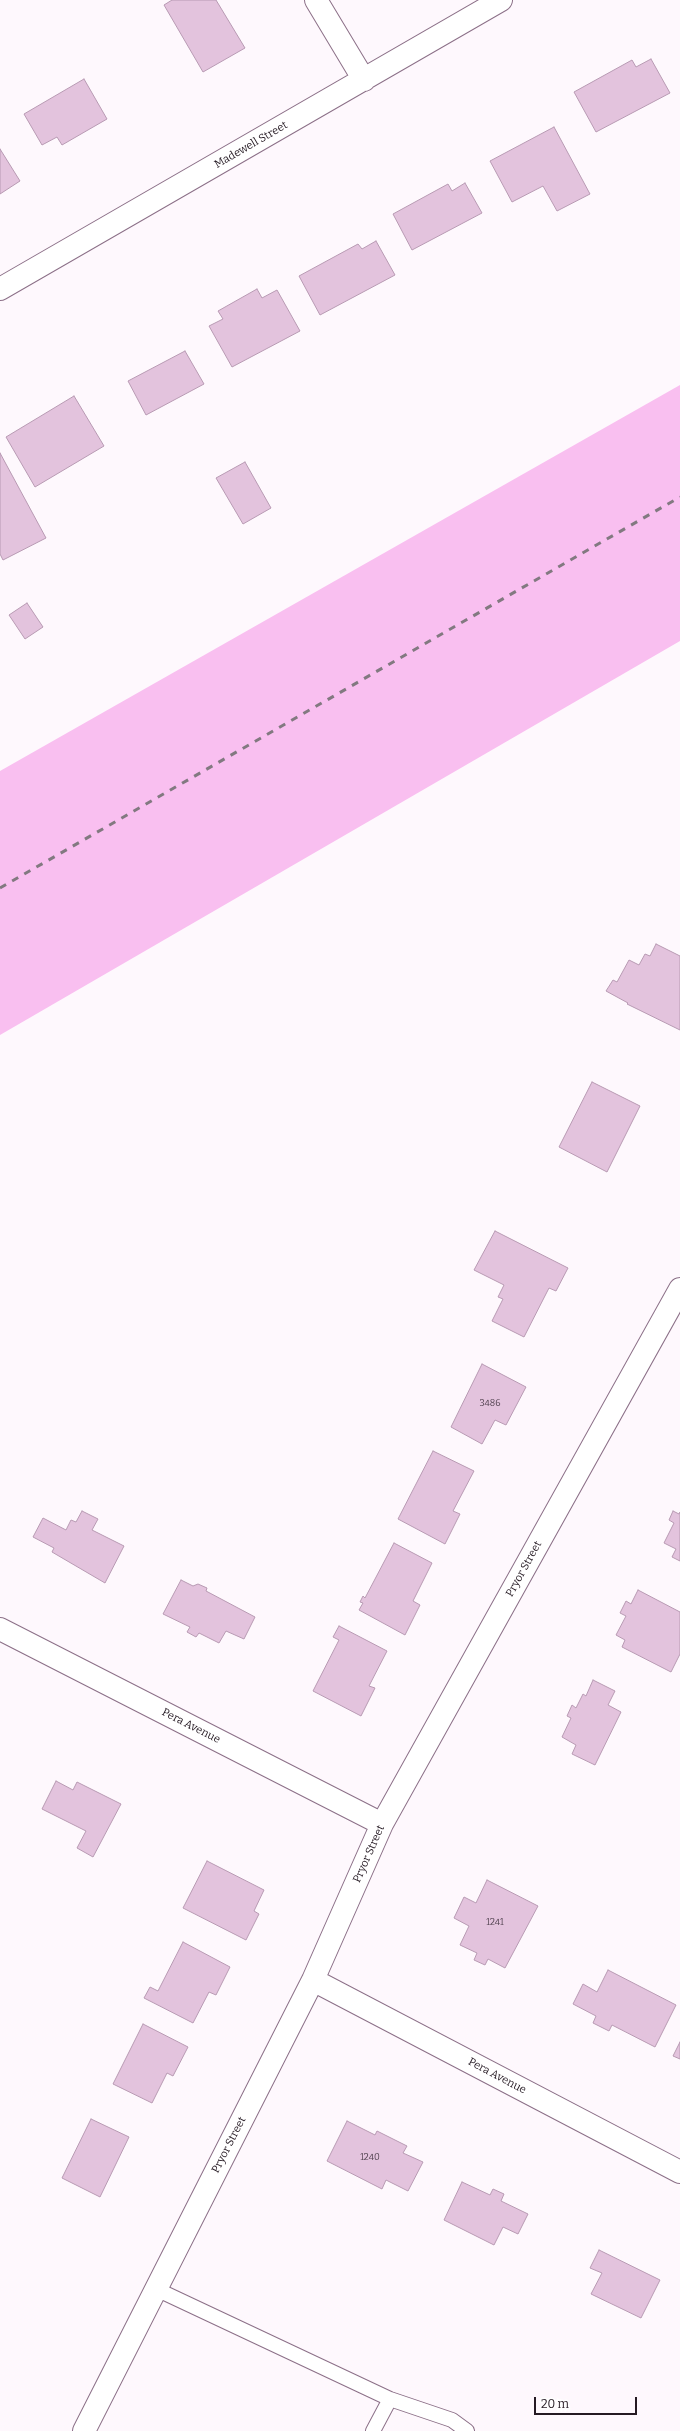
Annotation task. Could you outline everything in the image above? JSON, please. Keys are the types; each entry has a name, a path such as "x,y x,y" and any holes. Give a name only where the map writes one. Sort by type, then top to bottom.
{"street":[{"path":"316,0 364,80"},
{"name":"Madewell Street","path":"0,289 501,0"},
{"name":"Pryor Street","path":"84,2431 313,1980 382,1824 680,1289"},
{"name":"Pera Avenue","path":"0,1629 382,1824"},
{"name":"Pera Avenue","path":"313,1980 680,2172"}],"lane":[{"path":"156,2289 390,2399 452,2420 467,2431"},
{"path":"373,2431 390,2399"}],"shaded area":[{"path":"680,385 680,641 0,1035 0,771"}],"building":[{"path":"172,0 216,0 245,48 203,72 164,5"},
{"path":"651,59 670,93 596,132 574,92 632,60 636,67"},
{"path":"84,79 107,119 62,145 57,137 42,145 24,114"},
{"path":"554,127 590,194 557,211 543,186 512,202 490,161"},
{"path":"0,149 20,181 0,194"},
{"path":"465,183 482,213 412,250 393,214 448,184 452,191"},
{"path":"376,241 395,275 320,315 299,276 358,244 362,249"},
{"path":"257,289 262,298 277,290 300,331 232,367 209,326 223,319 218,311"},
{"path":"185,351 204,384 146,415 128,381"},
{"path":"74,396 104,446 35,487 6,437"},
{"path":"0,453 46,538 3,560 0,554"},
{"path":"245,462 271,508 243,524 216,478"},
{"path":"27,603 43,627 25,639 9,615"},
{"path":"656,944 680,956 680,1030 627,1004 628,1003 606,991 613,980 617,982 629,960 639,965 645,954 650,956"},
{"path":"592,1082 640,1106 607,1172 559,1147"},
{"path":"495,1231 568,1268 556,1291 549,1288 524,1337 492,1321 503,1299 498,1297 504,1285 474,1270"},
{"path":"482,1364 526,1387 506,1425 495,1420 482,1444 451,1427"},
{"path":"433,1451 474,1471 453,1511 460,1514 445,1544 398,1519"},
{"path":"82,1511 98,1519 92,1530 124,1546 105,1583 52,1552 54,1548 33,1537 43,1518 66,1530 71,1520 76,1522"},
{"path":"673,1511 679,1514 680,1512 680,1561 672,1557 676,1549 664,1543 674,1523 669,1520"},
{"path":"394,1543 432,1563 413,1601 420,1605 405,1635 359,1610 363,1603 360,1602 363,1596 365,1598"},
{"path":"181,1580 193,1586 198,1584 207,1588 206,1591 255,1617 244,1639 226,1631 219,1643 199,1633 196,1637 187,1632 190,1627 163,1614"},
{"path":"638,1590 680,1612 680,1654 671,1672 622,1647 625,1640 616,1635 626,1616 620,1613 626,1601 631,1604"},
{"path":"339,1626 387,1651 369,1686 375,1688 361,1716 313,1691 339,1640 333,1637"},
{"path":"593,1680 615,1691 608,1705 621,1712 595,1765 572,1754 576,1745 562,1737 571,1718 567,1716 572,1705 576,1708 583,1694 586,1696"},
{"path":"56,1781 73,1790 77,1782 121,1804 93,1857 77,1848 86,1831 42,1809"},
{"path":"207,1861 264,1890 254,1911 259,1914 246,1940 183,1908"},
{"path":"487,1880 538,1906 505,1968 488,1959 485,1965 474,1960 477,1953 460,1945 469,1926 454,1918 464,1897 476,1903"},
{"path":"183,1942 230,1967 216,1995 209,1992 193,2023 144,1998 150,1987 158,1991"},
{"path":"608,1970 676,2005 655,2047 612,2025 609,2031 593,2023 596,2016 573,2004 583,1984 597,1992"},
{"path":"143,2024 188,2047 173,2076 167,2073 152,2103 113,2084"},
{"path":"680,2042 680,2059 673,2056"},
{"path":"91,2119 129,2137 100,2197 62,2178"},
{"path":"347,2121 375,2135 377,2131 407,2146 403,2153 423,2162 408,2191 386,2180 382,2189 327,2161"},
{"path":"462,2182 490,2195 493,2189 504,2194 501,2201 528,2214 518,2234 503,2227 494,2245 444,2220"},
{"path":"599,2250 660,2280 641,2318 591,2294 602,2273 590,2268"}],"railway":[{"path":"0,888 680,497"}]}
